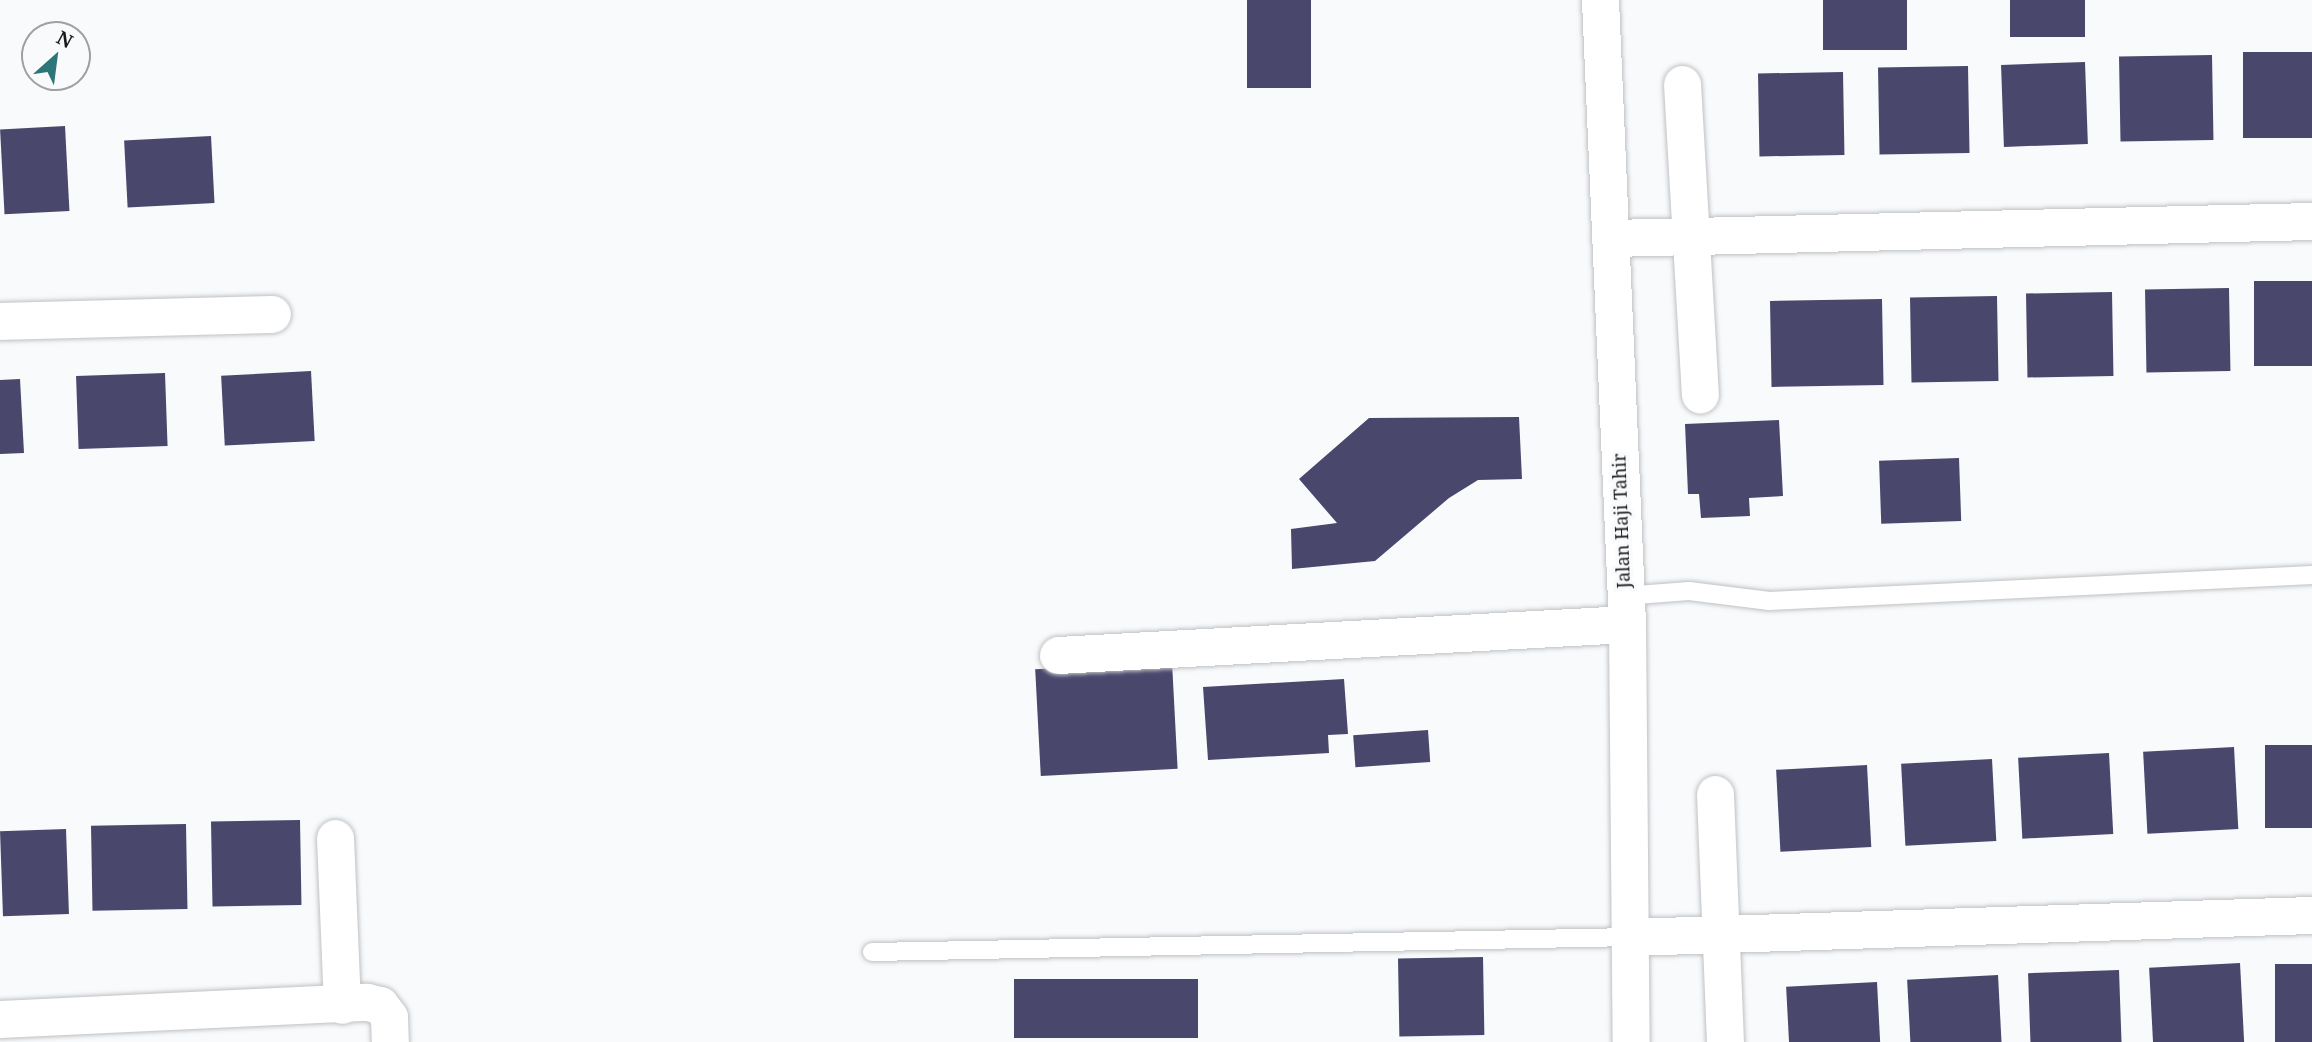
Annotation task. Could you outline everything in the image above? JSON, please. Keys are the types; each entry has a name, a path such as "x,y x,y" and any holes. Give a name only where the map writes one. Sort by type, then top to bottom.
{"street":[{"name":"Jalan Haji Tahir","path":"1600,0 1625,610 1631,1042"},
{"path":"1682,84 1693,235 1700,394"},
{"path":"1611,238 2312,220"},
{"path":"0,321 272,314"},
{"path":"1058,655 1625,610"},
{"path":"1715,793 1725,1042"},
{"path":"335,838 342,1005"},
{"path":"1630,937 2312,915"},
{"path":"0,1018 225,1026 342,1005 380,1005 389,1017 390,1042"}],"lane":[{"path":"1625,610 1689,591 1769,601 2312,575"},
{"path":"872,952 1630,937"}],"building":[{"path":"1247,0 1311,0 1311,88 1247,88"},
{"path":"1823,0 1907,0 1907,50 1823,50"},
{"path":"2010,0 2085,0 2085,37 2010,37"},
{"path":"2243,52 2312,52 2312,138 2243,138"},
{"path":"2212,55 2213,140 2120,142 2119,57"},
{"path":"2085,62 2088,144 2004,147 2001,65"},
{"path":"1968,66 1970,153 1880,155 1878,68"},
{"path":"1843,72 1844,155 1759,156 1758,73"},
{"path":"65,126 69,211 5,214 0,129"},
{"path":"211,136 215,203 128,207 124,141"},
{"path":"2254,281 2312,281 2312,366 2254,366"},
{"path":"2229,288 2230,371 2146,372 2145,289"},
{"path":"2112,292 2113,376 2027,377 2026,294"},
{"path":"1997,296 1998,381 1911,383 1910,298"},
{"path":"1882,299 1884,385 1772,387 1770,301"},
{"path":"311,371 315,441 225,446 221,376"},
{"path":"165,373 168,446 79,449 76,376"},
{"path":"20,379 24,453 0,454 0,380"},
{"path":"1519,417 1522,479 1478,480 1449,498 1375,561 1292,569 1291,529 1337,523 1299,479 1369,418"},
{"path":"1779,420 1783,496 1749,498 1750,516 1701,518 1699,494 1688,494 1685,424"},
{"path":"1959,458 1961,521 1881,524 1879,461"},
{"path":"1172,662 1178,769 1041,776 1035,669"},
{"path":"1344,679 1348,734 1328,735 1329,753 1208,760 1203,687"},
{"path":"1428,730 1430,762 1355,767 1353,735"},
{"path":"2265,745 2312,745 2312,828 2265,828"},
{"path":"2234,747 2238,829 2147,834 2143,752"},
{"path":"2109,753 2113,834 2022,839 2018,758"},
{"path":"1992,759 1996,841 1905,846 1901,764"},
{"path":"1867,765 1871,847 1780,852 1776,770"},
{"path":"300,820 301,905 212,907 211,822"},
{"path":"186,824 187,909 92,911 91,826"},
{"path":"66,829 69,914 3,916 0,831"},
{"path":"1483,957 1484,1035 1399,1036 1398,958"},
{"path":"2240,963 2244,1042 2153,1042 2149,968"},
{"path":"2275,964 2312,964 2312,1042 2275,1042"},
{"path":"2119,970 2122,1042 2030,1042 2028,973"},
{"path":"1998,975 2002,1042 1910,1042 1907,980"},
{"path":"1014,979 1198,979 1198,1038 1014,1038"},
{"path":"1877,982 1880,1042 1789,1042 1786,987"}]}
